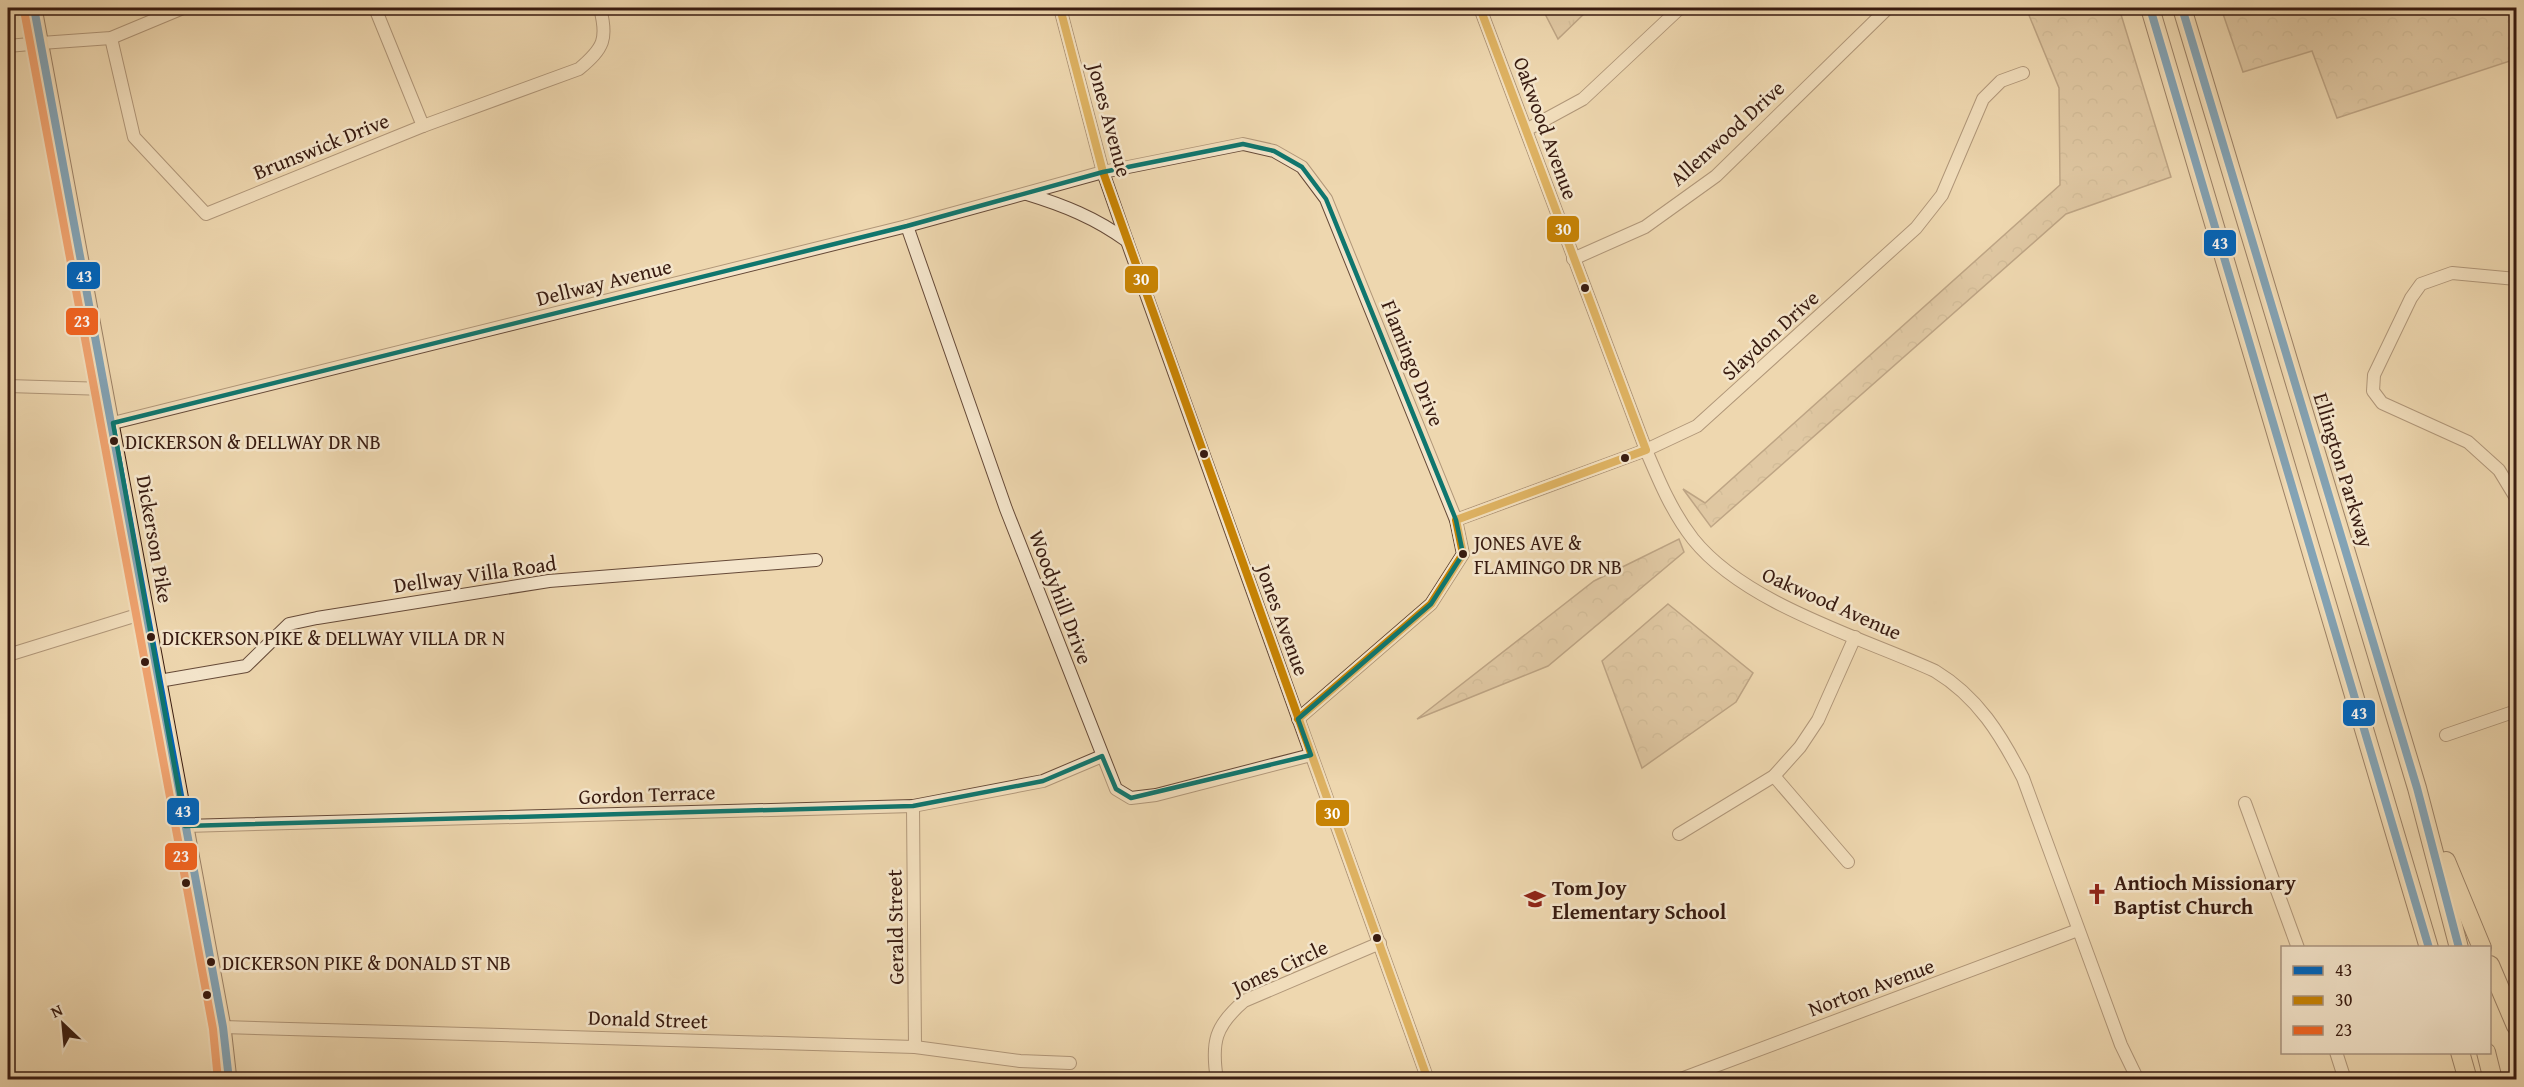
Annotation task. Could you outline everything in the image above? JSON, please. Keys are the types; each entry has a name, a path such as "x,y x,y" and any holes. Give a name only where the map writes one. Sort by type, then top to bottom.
{"highway":[{"path":"2150,8 2428,946"},
{"name":"Ellington Parkway","path":"2182,8 2417,788 2458,946"},
{"path":"2417,788 2481,946"},
{"path":"2491,966 2517,1026"},
{"path":"2460,1054 2468,1080"},
{"path":"2486,1054 2493,1080"}],"main road":[{"name":"Dickerson Pike","path":"34,8 113,423 223,1027 229,1080"}],"street":[{"path":"8,46 111,38 183,8"},
{"path":"375,8 423,126"},
{"name":"Brunswick Drive","path":"111,38 134,137 206,214 423,126 579,69 597,53 605,29 600,8"},
{"name":"Jones Avenue","path":"1060,8 1103,172 1428,1080"},
{"name":"Oakwood Avenue","path":"1480,8 1646,450 1679,519 1694,540 1752,591 1935,671 1948,679 1982,709 2003,739 2023,778 2121,1045 2138,1080"},
{"path":"1526,130 1583,99 1680,8"},
{"name":"Allenwood Drive","path":"1573,259 1645,227 1716,176 1888,8"},
{"name":"Slaydon Drive","path":"1456,520 1646,450 1697,426 1916,228 1942,195 1983,99 2001,81 2023,73"},
{"name":"Flamingo Drive","path":"1103,172 1243,144 1274,151 1302,167 1326,199 1456,520 1463,554 1431,604 1298,718"},
{"name":"Dellway Avenue","path":"113,423 907,226 1103,172"},
{"path":"1026,193 1094,219 1127,241"},
{"name":"Woodyhill Drive","path":"907,226 1006,509 1116,789 1131,798 1156,795 1311,756"},
{"path":"2517,279 2452,273 2421,284 2411,298 2374,375 2373,391 2382,403 2468,442 2499,470 2517,498"},
{"path":"8,386 106,389"},
{"name":"Dellway Villa Road","path":"159,681 246,666 289,624 318,618 549,581 816,561"},
{"path":"8,655 147,612"},
{"path":"1678,834 1774,776 1800,747 1818,720 1855,637"},
{"path":"2446,735 2517,711"},
{"name":"Gordon Terrace","path":"185,826 913,806 1043,781 1102,756"},
{"path":"1774,776 1848,862"},
{"path":"2245,803 2297,946"},
{"name":"Gerald Street","path":"913,806 915,1047"},
{"name":"Norton Avenue","path":"1678,1080 2078,930"},
{"name":"Jones Circle","path":"1217,1080 1213,1050 1218,1028 1244,1001 1380,943"},
{"name":"Donald Street","path":"223,1027 915,1047 1020,1061 1070,1063"},
{"path":"2336,1054 2345,1080"}],"highlighted area":[{"path":"1243,144 1274,151 1302,167 1326,199 1456,520 1463,554 1431,604 1298,719 1311,755 1131,798 1116,789 1102,756 1043,781 913,806 185,826 113,423 907,226 1103,172"}],"green space":[{"path":"1542,8 1590,8 1558,39"},
{"path":"2026,8 2119,8 2171,177 2066,214 1711,527 1683,489 1705,503 2060,185 2059,88"},
{"path":"2221,8 2516,8 2516,59 2337,118 2312,51 2243,72"},
{"path":"1679,539 1684,552 1548,666 1417,719 1594,581"},
{"path":"1668,604 1753,673 1736,702 1642,768 1602,661"}],"transit line":[{"name":"43","path":"34,8 223,1027 229,1080"},
{"name":"30","path":"1060,8 1103,172 1428,1080"},
{"name":"30","path":"1298,719 1431,604 1463,554 1456,520 1646,450 1480,8"},
{"name":"43","path":"2150,8 2428,946"},
{"name":"43","path":"2182,8 2417,788 2458,946"},
{"name":"23","path":"24,10 213,1029 218,1080"}],"place":[{"name":"DICKERSON & DELLWAY DR NB","path":"114,441"},
{"name":"JONES AVE & FLAMINGO DR NB","path":"1463,554"},
{"name":"DICKERSON PIKE & DELLWAY VILLA DR N","path":"151,637"},
{"name":"Antioch Missionary Baptist Church","path":"2097,894"},
{"name":"Tom Joy Elementary School","path":"1535,899"},
{"name":"DICKERSON PIKE & DONALD ST NB","path":"211,962"}]}
